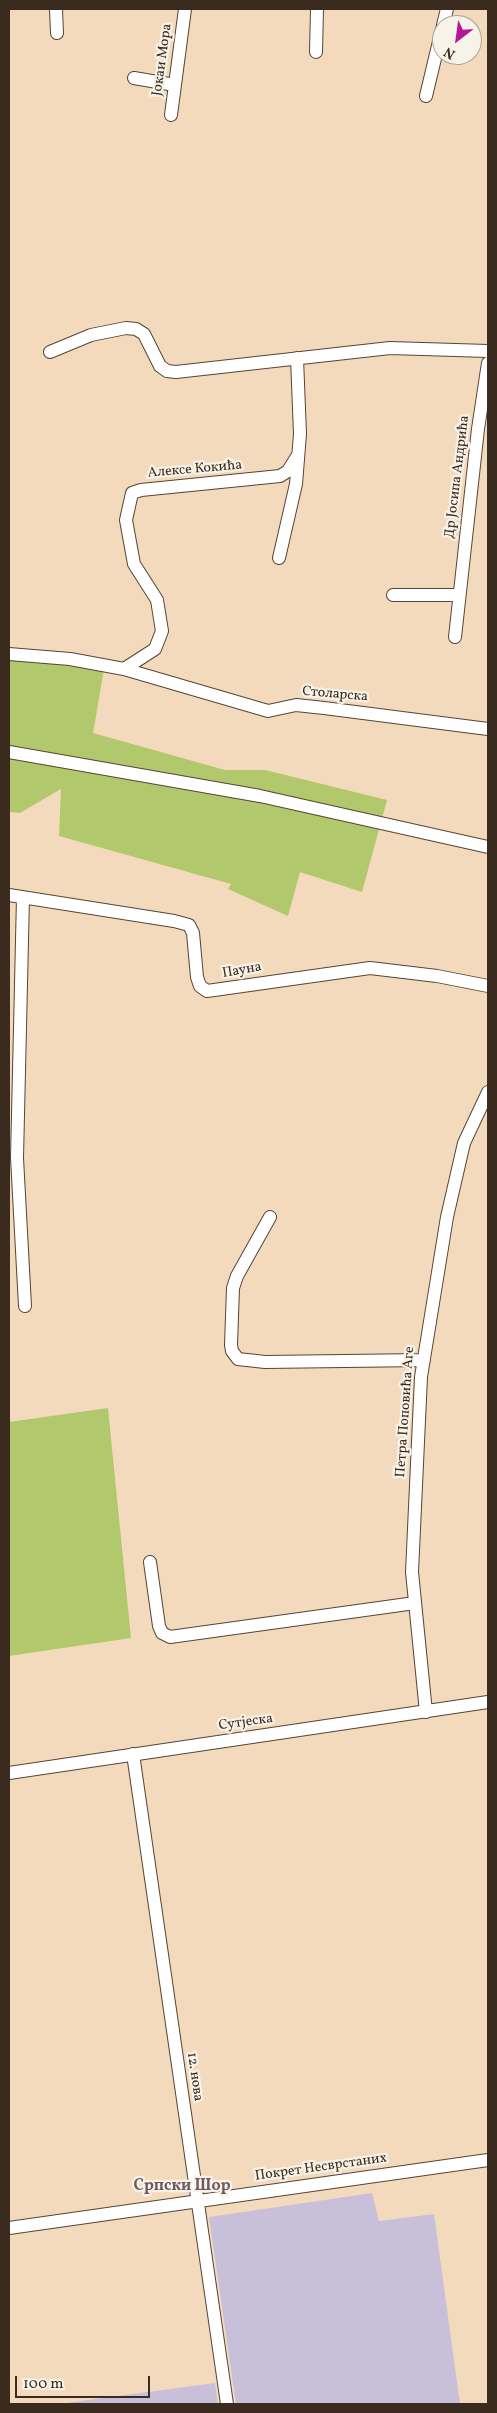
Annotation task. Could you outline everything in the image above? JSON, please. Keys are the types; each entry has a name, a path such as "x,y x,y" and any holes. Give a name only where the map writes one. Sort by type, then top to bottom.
{"street":[{"path":"56,9 57,33"},
{"name":"Јокаи Мора","path":"171,115 185,9"},
{"path":"316,52 317,9"},
{"path":"426,96 433,65"},
{"path":"134,78 175,85"},
{"path":"50,352 91,335 126,328 136,329 144,334 160,366 167,371 176,372 390,348 488,351"},
{"path":"279,558 296,484 300,396 297,358"},
{"name":"Др Јосипа Андрића","path":"455,637 488,363"},
{"name":"Алексе Кокића","path":"124,669 155,649 162,631 157,600 134,564 126,520 132,493 141,490 280,476 288,471 298,455"},
{"path":"393,595 460,595"},
{"path":"9,654 70,659 124,669"},
{"name":"Столарска","path":"124,669 268,711 296,706 324,708 488,729"},
{"path":"9,752 260,796 488,847"},
{"name":"Пауна","path":"9,895 189,925 193,933 200,986 207,991 370,968 437,976 488,986"},
{"path":"23,897 17,1158 25,1306"},
{"name":"Петра Поповића Аге","path":"426,1712 412,1572 424,1360 447,1217 464,1143 488,1092"},
{"path":"270,1217 237,1276 233,1288 231,1345 238,1359 265,1362 424,1360"},
{"path":"150,1562 159,1626 162,1633 168,1637 415,1602"},
{"name":"Сутјеска","path":"9,1773 488,1702"},
{"name":"12. нова","path":"133,1754 227,2404"},
{"name":"Покрет Несврстаних","path":"9,2228 488,2160"}],"shaded area":[{"path":"372,2193 379,2221 434,2214 460,2404 236,2404 209,2217"},
{"path":"215,2383 218,2404 58,2404"}],"green space":[{"path":"9,657 104,669 93,733 225,770 265,770 387,800 362,892 300,872 288,916 228,889 231,884 59,836 61,789 20,813 9,812"},
{"path":"108,1408 131,1638 9,1656 9,1422"}],"district":[{"name":"Српски Шор","path":"182,2187"}]}
